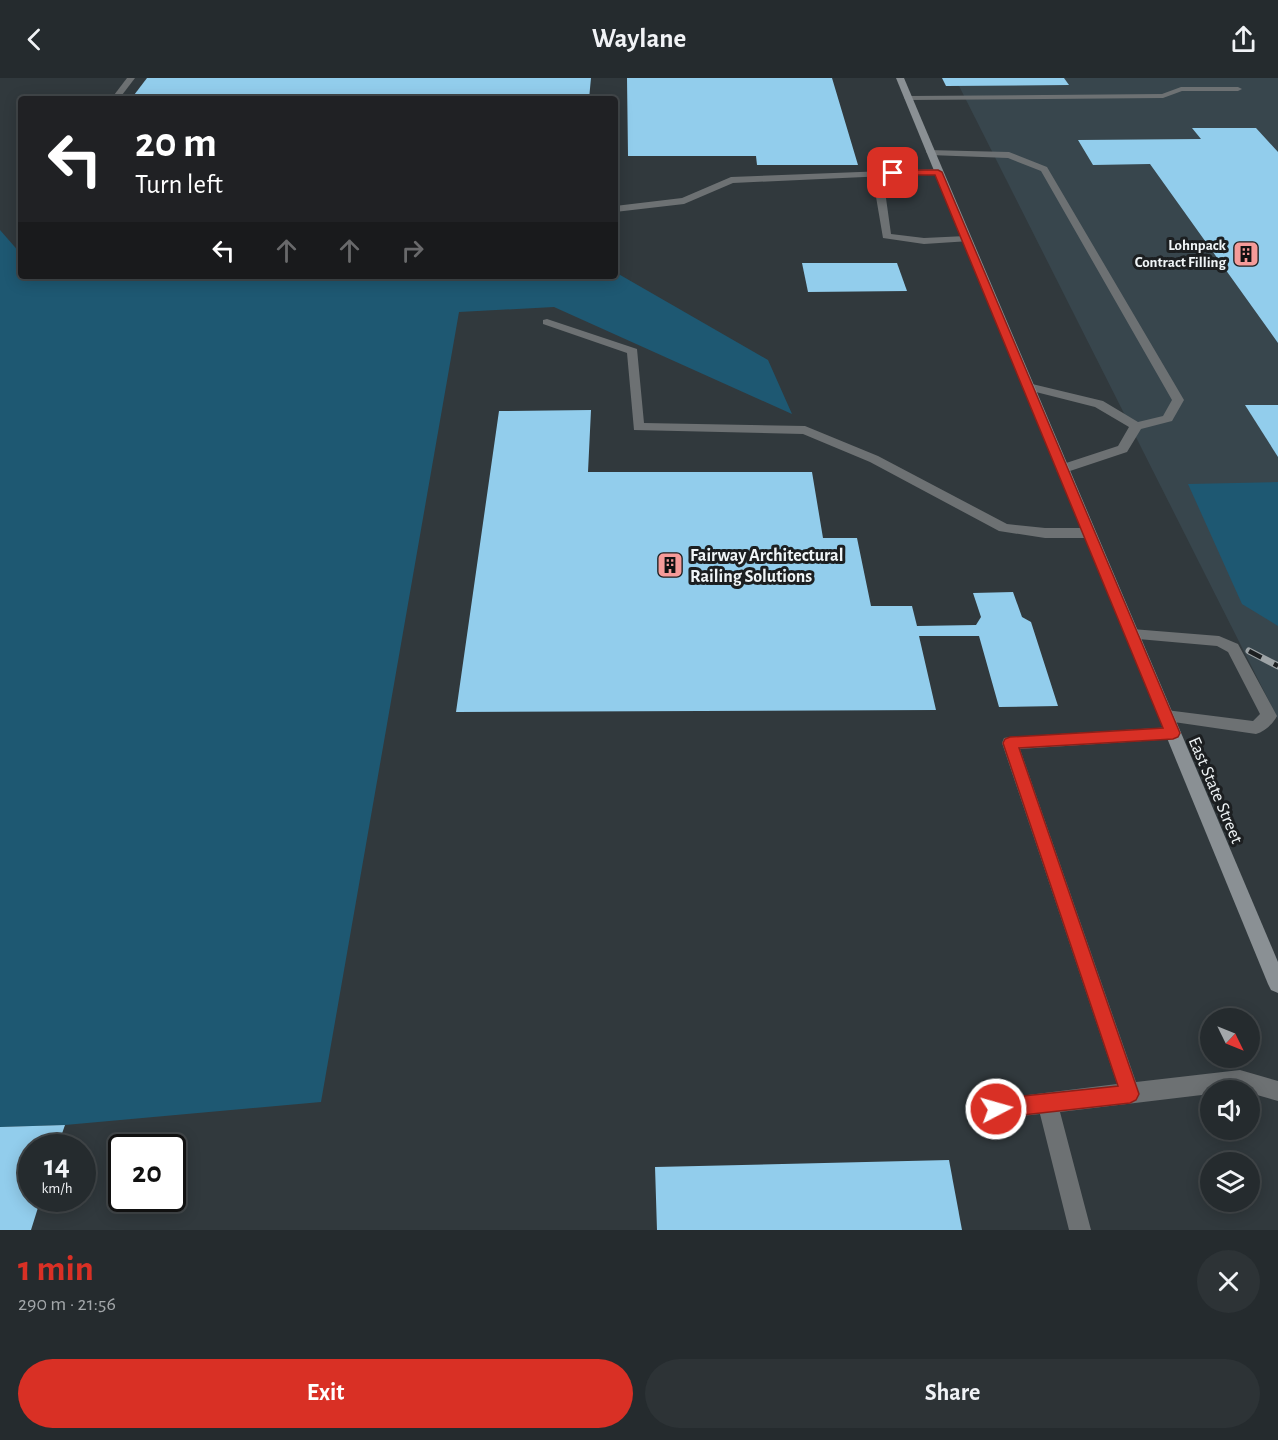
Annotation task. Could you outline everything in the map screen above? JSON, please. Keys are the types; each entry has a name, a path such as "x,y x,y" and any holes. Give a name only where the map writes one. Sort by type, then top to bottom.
{"street":[{"name":"East State Street","path":"900,78 1278,984"}],"lane":[{"path":"117,96 131,78"},
{"path":"908,98 1163,96 1180,89 1238,89"},
{"path":"930,152 1009,155 1044,169 1178,400 1167,418 1136,426 1099,404 1028,387"},
{"path":"618,209 684,201 731,180 938,172"},
{"path":"893,173 880,191 886,236 924,241 966,239"},
{"path":"547,322 633,351 638,427 805,430 874,459 1004,528 1089,533"},
{"path":"1062,469 1123,449 1136,426"},
{"path":"1132,634 1218,641 1233,648 1269,716 1256,728 1166,716"},
{"path":"1130,1094 1010,743 1173,733"},
{"path":"996,1109 1240,1080 1278,1091"},
{"path":"1048,1103 1080,1230"}],"shaded area":[{"path":"955,78 1278,78 1278,719"},
{"path":"0,230 18,251 18,279 618,279 618,274 768,360 792,414 554,307 459,312 321,1102 65,1125 0,1127"},
{"path":"1278,482 1278,626 1242,604 1188,484"}],"building":[{"path":"147,78 591,78 589,96 133,96"},
{"path":"627,78 832,78 858,165 757,165 756,156 628,156"},
{"path":"942,78 1064,78 1069,85 946,86"},
{"name":"Lohnpack Contract Filling","path":"1192,128 1256,128 1278,152 1278,343 1150,164 1093,165 1078,140 1201,139"},
{"path":"802,263 897,263 907,291 808,292"},
{"path":"1245,405 1278,405 1278,457"},
{"name":"Fairway Architectural Railing Solutions","path":"591,410 588,472 812,472 823,538 857,538 871,606 912,606 917,626 976,625 981,617 973,593 1013,592 1022,617 1031,622 1058,706 999,707 979,636 919,636 936,710 456,712 499,411"},
{"path":"65,1125 62,1134 18,1134 18,1212 37,1212 31,1230 0,1230 0,1127"},
{"path":"949,1160 962,1230 657,1230 655,1167"}],"railway":[{"path":"1249,651 1278,666"}],"place":[{"name":"Lohnpack Contract Filling","path":"1246,254"},
{"name":"Fairway Architectural Railing Solutions","path":"670,565"}],"route":[{"path":"893,173 938,172 1173,733 1010,743 1130,1094 996,1109"}]}
